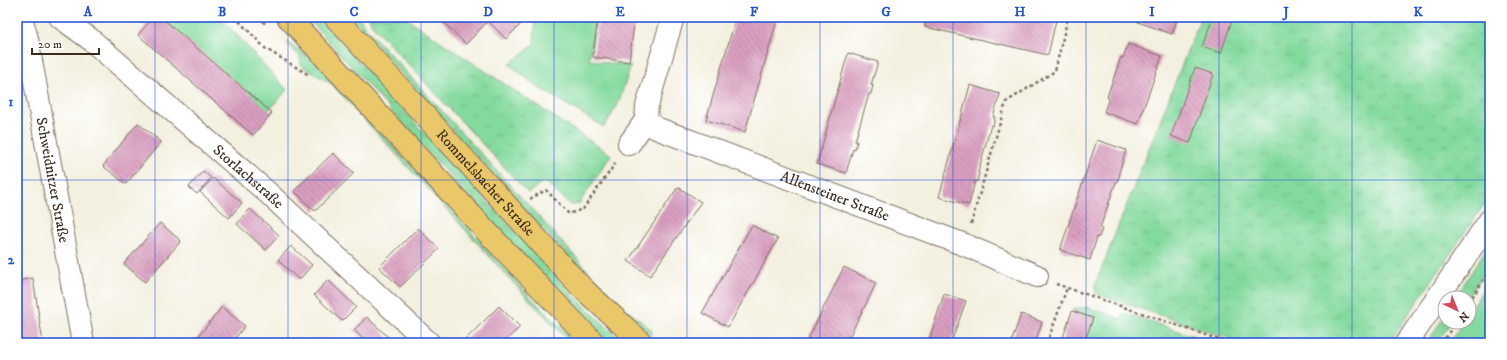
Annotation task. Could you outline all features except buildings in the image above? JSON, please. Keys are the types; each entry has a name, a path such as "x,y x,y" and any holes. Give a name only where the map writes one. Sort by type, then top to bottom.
{"main road":[{"name":"Rommelsbacher Straße","path":"288,17 487,232 594,343"},
{"name":"Rommelsbacher Straße","path":"334,17 582,288 642,343"}],"street":[{"name":"Schweidnitzer Straße","path":"21,17 28,47 83,343"},
{"name":"Storlachstraße","path":"60,17 90,39 268,194 430,343"},
{"path":"629,144 646,113 673,17"},
{"name":"Allensteiner Straße","path":"646,113 656,128 965,245 1037,276"},
{"path":"1407,343 1490,220"}],"path":[{"path":"965,245 1006,102 1054,71 1068,17"},
{"path":"528,200 546,190 569,214 583,209 629,144"},
{"path":"1477,290 1490,270"},
{"path":"1037,276 1067,288 1230,343"},
{"path":"1047,343 1067,288"},
{"path":"1442,343 1451,330"}],"green space":[{"path":"136,17 220,17 287,90 258,122"},
{"path":"318,17 574,296 624,343 610,343 567,302 494,225 312,23 313,18"},
{"path":"352,17 359,17 365,27 593,276 628,311 652,330 651,335 589,280 362,30"},
{"path":"369,17 404,17 611,155 579,204 571,205 544,181 528,193 372,25"},
{"path":"535,17 596,17 589,60 631,66 617,106 604,127 536,86 509,64 534,45"},
{"path":"1201,17 1490,17 1490,196 1389,343 1249,343 1231,339 1100,295 1096,292 1095,285"},
{"path":"287,41 315,61 523,289 576,343 571,343 521,291 332,84 303,67 300,57 287,43"},
{"path":"1490,243 1490,263 1472,290 1460,290"},
{"path":"1490,279 1490,343 1449,343 1458,330 1477,330 1477,299"},
{"path":"1087,307 1122,319 1124,313 1215,343 1086,343 1094,318 1072,310"},
{"path":"1437,327 1437,330 1446,330 1437,343 1427,343"}]}
